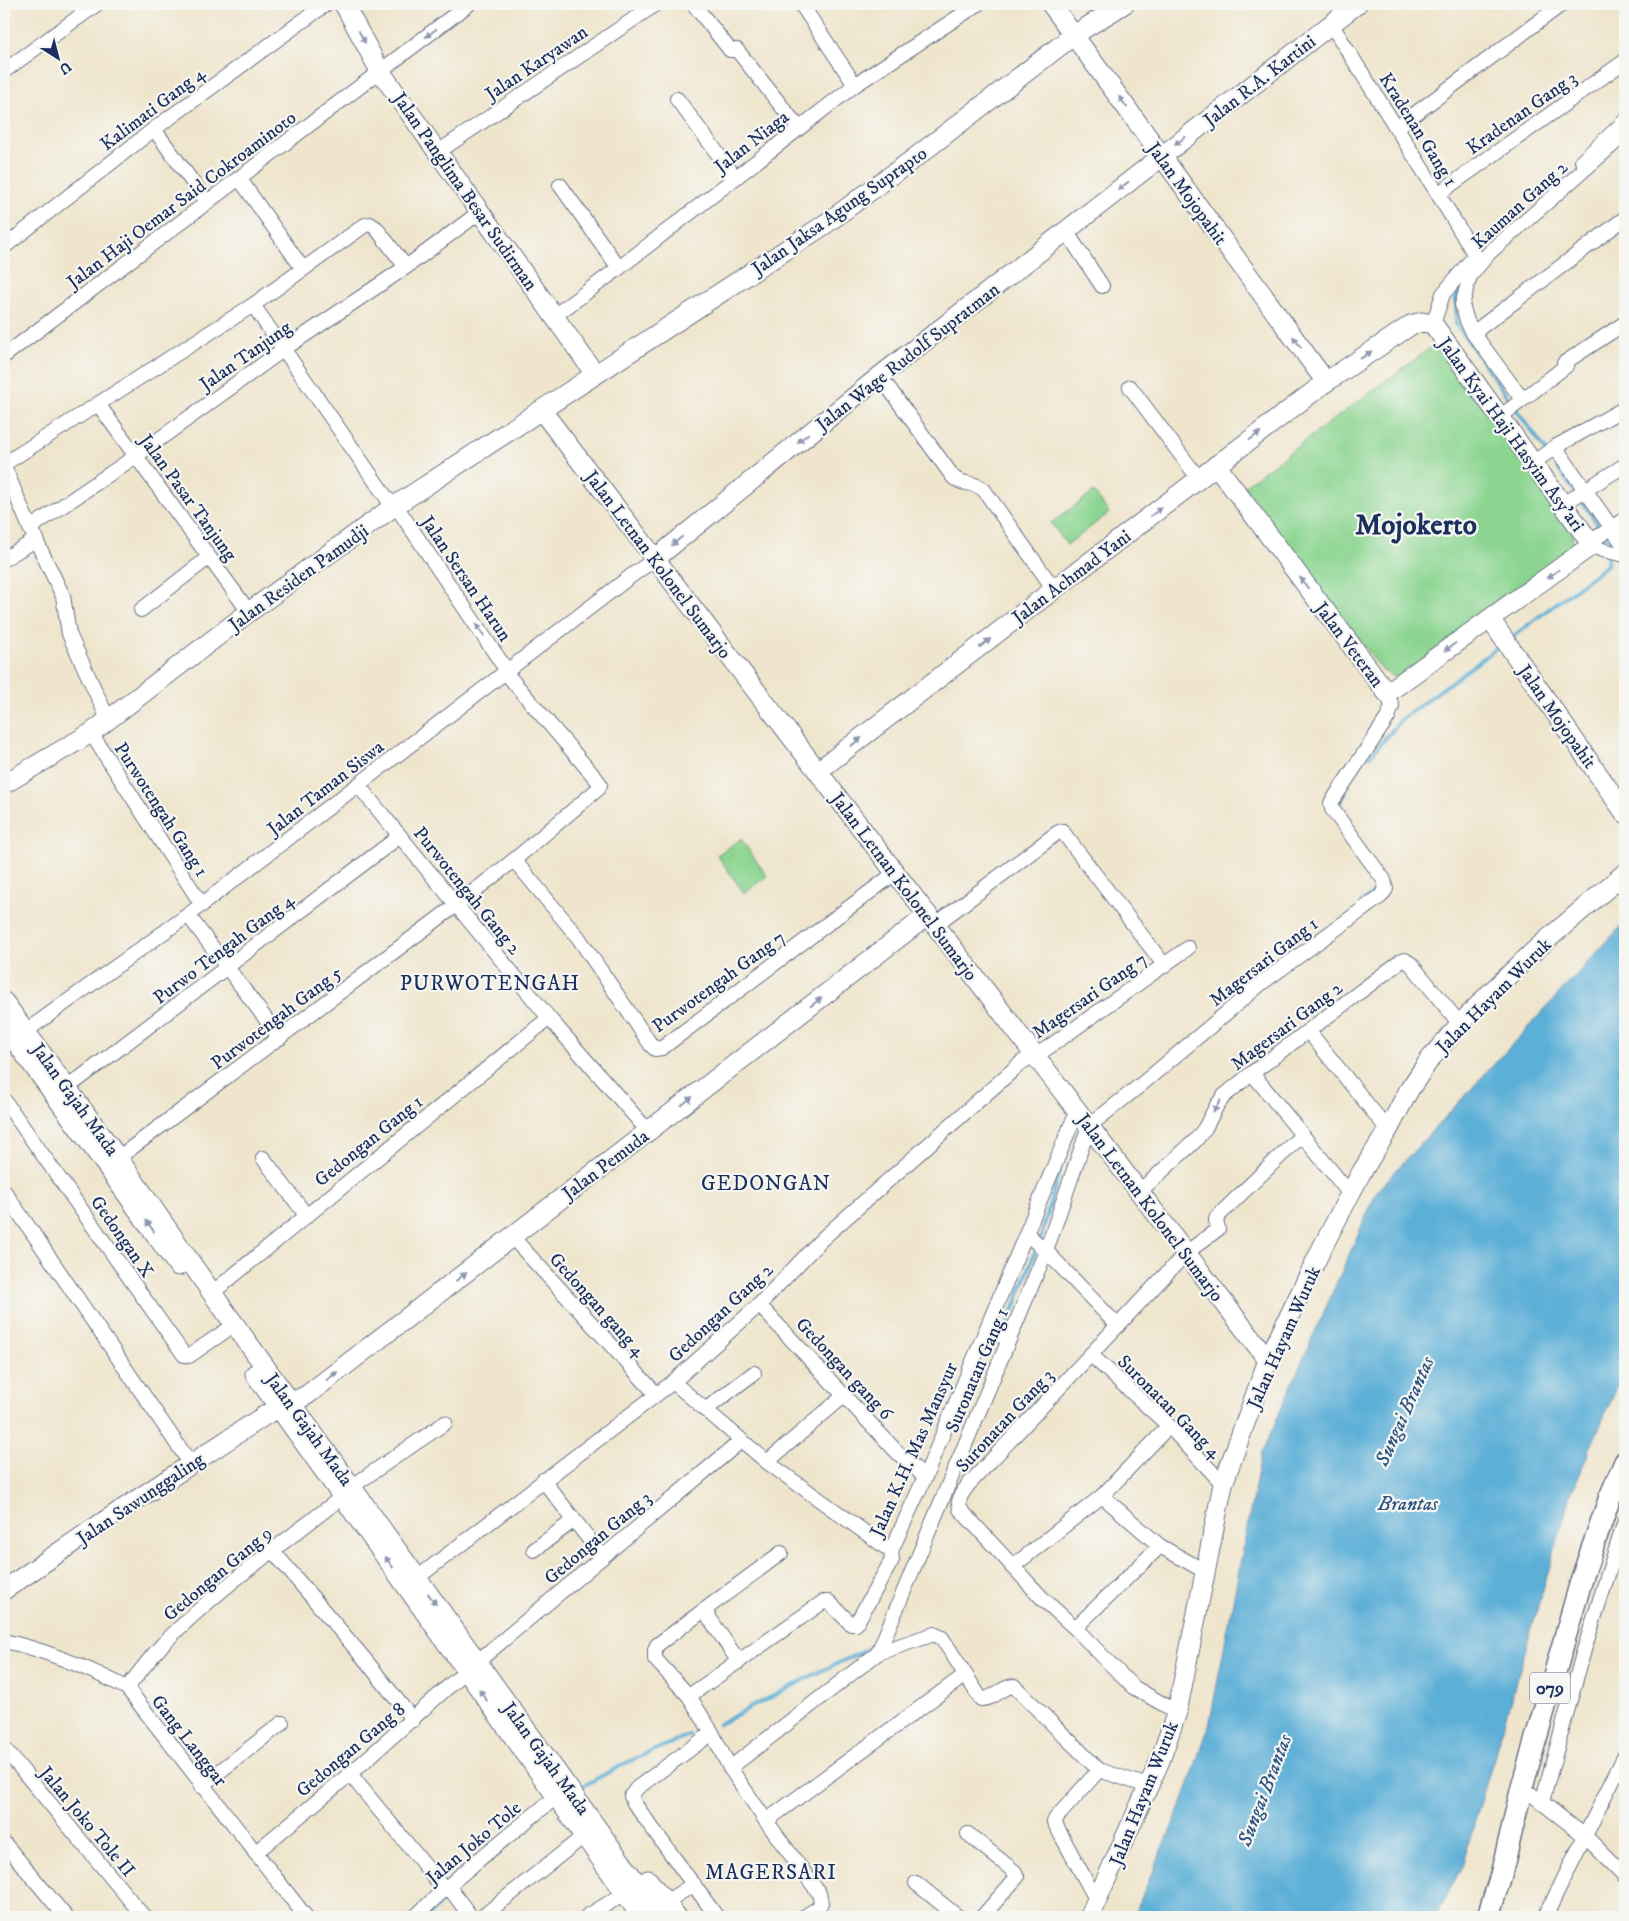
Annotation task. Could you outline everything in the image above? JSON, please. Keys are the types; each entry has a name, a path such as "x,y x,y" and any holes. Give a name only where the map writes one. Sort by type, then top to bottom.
{"main road":[{"name":"079","path":"1488,1917 1501,1875 1522,1787 1582,1578 1610,1497 1625,1462"}],"street":[{"path":"4,71 97,4"},
{"name":"Kalimati Gang 4","path":"4,247 154,129 326,4"},
{"name":"Jalan Panglima Besar Sudirman","path":"344,4 380,71 595,374"},
{"name":"Jalan Haji Oemar Said Cokroaminoto","path":"4,356 469,4"},
{"name":"Jalan Karyawan","path":"438,152 656,4"},
{"path":"801,4 855,85"},
{"name":"Jalan Niaga","path":"554,316 855,85 978,4"},
{"name":"Jalan Mojopahit","path":"1051,4 1326,382"},
{"name":"Jalan Jaksa Agung Suprapto","path":"595,374 824,225 1074,35 1124,4"},
{"name":"Jalan R.A. Kartini","path":"1161,156 1357,4"},
{"path":"1396,128 1562,4"},
{"path":"695,6 730,50 737,50 798,127"},
{"name":"Kradenan Gang 1","path":"1331,24 1475,256"},
{"name":"Kradenan Gang 3","path":"1438,194 1625,61"},
{"path":"677,99 735,177"},
{"path":"1433,324 1443,294 1475,256 1601,149 1625,121"},
{"path":"154,129 207,202"},
{"name":"Kauman Gang 2","path":"1513,406 1467,321 1462,304 1470,276 1489,253 1601,149 1625,134"},
{"name":"Jalan Wage Rudolf Supratman","path":"655,559 880,376 1161,156"},
{"path":"239,178 303,268"},
{"path":"560,185 619,268"},
{"name":"Jalan Tanjung","path":"4,559 33,534 136,456 284,349 406,266 480,212"},
{"path":"1473,333 1625,218"},
{"path":"108,719 69,634 63,596 33,534 4,465 253,304 365,225 370,224 376,228 406,266"},
{"path":"1066,231 1102,286"},
{"name":"Jalan Sersan Harun","path":"253,304 395,507 506,671 600,785 514,860"},
{"name":"Jalan Achmad Yani","path":"818,771 1326,382 1411,325 1422,322 1433,324"},
{"path":"1513,406 1566,366 1564,363 1625,323"},
{"name":"Jalan Kyai Haji Hasyim Asy'ari","path":"1433,324 1513,406 1576,495 1600,539"},
{"name":"Jalan Residen Pamudji","path":"5,780 90,733 249,612 395,507 595,374"},
{"path":"880,376 953,478 957,481 975,484 984,490 1054,589"},
{"path":"1130,387 1199,479"},
{"name":"Jalan Pasar Tanjung","path":"98,404 249,612"},
{"path":"1622,551 1600,539 1576,495 1546,453 1625,408"},
{"name":"Jalan Letnan Kolonel Sumarjo","path":"542,411 1077,1111 1092,1123 1143,1188 1186,1254 1268,1360"},
{"name":"Jalan Veteran","path":"1216,465 1389,699 1495,626 1600,539"},
{"path":"1576,495 1625,465"},
{"path":"1600,539 1625,519"},
{"path":"1600,539 1622,551"},
{"path":"141,610 208,558"},
{"name":"Jalan Taman Siswa","path":"11,1034 188,916 506,671 655,559"},
{"name":"Jalan Mojopahit","path":"1495,626 1625,813"},
{"name":"Magersari Gang 1","path":"1092,1123 1143,1084 1263,982 1381,896 1386,889 1384,880 1335,813 1331,803 1388,717 1389,699"},
{"name":"Purwotengah Gang 1","path":"90,733 202,905"},
{"name":"Purwotengah Gang 2","path":"358,785 455,906 549,1018 648,1131"},
{"path":"931,920 1062,831 1165,966"},
{"name":"Purwo Tengah Gang 4","path":"67,1088 400,836"},
{"name":"Purwotengah Gang 7","path":"514,860 578,937 655,1049 662,1048 895,873"},
{"name":"Purwotengah Gang 5","path":"118,1158 280,1038 514,860"},
{"name":"Jalan Hayam Wuruk","path":"1093,1909 1159,1763 1176,1712 1223,1484 1268,1360 1322,1248 1350,1194 1409,1090 1457,1020 1625,873"},
{"path":"188,916 280,1038"},
{"name":"Jalan Pemuda","path":"285,1406 308,1395 648,1131 931,920"},
{"name":"Magersari Gang 7","path":"1035,1055 1165,966 1188,948"},
{"name":"Magersari Gang 2","path":"1143,1188 1196,1140 1220,1101 1252,1073 1405,960 1411,964 1457,1020"},
{"name":"Jalan Gajah Mada","path":"4,1002 11,1034 224,1332 285,1406 417,1578 556,1797 584,1836 610,1860 651,1883 668,1912"},
{"name":"Gedongan Gang 1","path":"212,1293 549,1018"},
{"path":"1309,1032 1388,1130"},
{"name":"Jalan Gajah Mada","path":"11,1034 67,1088 212,1293 285,1406"},
{"name":"Gedongan Gang 2","path":"417,1578 673,1382 760,1305 822,1239 1022,1062 1035,1055"},
{"path":"1252,1073 1350,1194"},
{"name":"Gedongan X","path":"4,1100 184,1355 190,1356 224,1332"},
{"name":"Jalan K.H. Mas Mansyur","path":"673,1382 767,1462 892,1556 986,1330 1029,1236 1055,1162 1077,1111"},
{"name":"Suronatan Gang 1","path":"878,1653 909,1580 1005,1337 1044,1249 1092,1123"},
{"name":"Suronatan Gang 3","path":"1176,1712 1133,1687 1076,1628 1042,1598 960,1509 959,1502 961,1495 968,1485 1186,1254 1218,1229 1217,1217 1302,1136"},
{"path":"263,1158 306,1215"},
{"path":"4,1191 190,1464"},
{"path":"1029,1236 1044,1249 1118,1326"},
{"name":"Gedongan gang 4","path":"512,1238 656,1394"},
{"name":"Gedongan gang 6","path":"760,1305 898,1452 925,1477"},
{"path":"986,1330 1005,1337"},
{"name":"Suronatan Gang 4","path":"1092,1354 1169,1426 1223,1484"},
{"path":"704,1410 754,1373"},
{"path":"767,1462 845,1395"},
{"name":"Jalan Sawunggaling","path":"4,1590 190,1464 267,1414 285,1406"},
{"name":"Gedongan Gang 9","path":"126,1688 170,1638 227,1586 350,1489 445,1422"},
{"path":"1012,1566 1102,1496 1169,1426"},
{"name":"Gedongan Gang 3","path":"472,1667 741,1441"},
{"path":"543,1480 603,1556"},
{"name":"Jalan Gajah Mada","path":"350,1489 472,1667 610,1860 643,1917"},
{"path":"1102,1496 1160,1546 1206,1572"},
{"path":"534,1550 574,1520"},
{"path":"1542,1802 1587,1641 1625,1521"},
{"path":"1076,1628 1160,1546"},
{"path":"272,1550 368,1662 413,1720"},
{"path":"781,1553 657,1645 655,1659 689,1696 712,1733 730,1768 819,1893 821,1899 818,1908 804,1917"},
{"path":"892,1556 905,1578 909,1580"},
{"path":"689,1696 825,1601 829,1602 851,1624 855,1625 892,1556"},
{"path":"704,1610 739,1662"},
{"path":"730,1768 878,1653 929,1635 942,1638 981,1699 988,1699 1009,1686 1014,1686 1099,1770 1148,1786"},
{"name":"Gang Langgar","path":"4,1641 55,1656 100,1674 126,1688 201,1786 306,1917"},
{"name":"Gedongan Gang 8","path":"255,1853 413,1720 472,1667"},
{"path":"766,1821 965,1674"},
{"path":"201,1786 282,1723"},
{"path":"712,1733 636,1788 631,1796 717,1917"},
{"name":"Jalan Joko Tole II","path":"4,1748 144,1917"},
{"path":"1545,1917 1625,1754"},
{"path":"1093,1909 1054,1822 1099,1770"},
{"path":"350,1774 470,1917"},
{"path":"1522,1787 1585,1836 1625,1876"},
{"name":"Jalan Joko Tole","path":"415,1917 556,1797"},
{"path":"968,1834 1015,1872 1017,1877 982,1917"},
{"path":"482,1917 584,1836"},
{"path":"4,1843 66,1917"},
{"name":"Jalan Gajah Mada","path":"610,1860 625,1893 643,1917"},
{"path":"916,1882 958,1917"},
{"path":"668,1912 694,1884"},
{"path":"586,1917 625,1893"}],"green space":[{"path":"1437,343 1572,531 1573,549 1397,678 1383,671 1244,486"},
{"path":"1094,492 1109,513 1067,545 1051,523"},
{"path":"741,839 767,876 744,893 717,855"}],"water":[{"name":"Brantas","path":"1625,922 1625,1368 1572,1491 1462,1866 1436,1917 1133,1917 1181,1806 1209,1726 1261,1455 1377,1191"}],"waterway":[{"path":"1459,290 1456,299 1456,324 1575,492"},
{"path":"1579,498 1610,541 1609,548"},
{"path":"1511,638 1607,565 1608,555"},
{"path":"1370,756 1403,718 1501,645"},
{"path":"1337,809 1346,791"},
{"path":"1361,903 1381,887"},
{"path":"1040,1241 1059,1171"},
{"path":"1007,1327 1037,1247"},
{"path":"719,1724 821,1671 877,1645"},
{"path":"581,1787 628,1762 689,1735"},
{"path":"426,1917 450,1893"}],"district":[{"name":"Mojokerto","path":"1416,524"},
{"name":"PURWOTENGAH","path":"490,983"},
{"name":"GEDONGAN","path":"766,1183"},
{"name":"MAGERSARI","path":"771,1872"}],"water label":[{"name":"Sungai Brantas","path":"1404,1411"},
{"name":"Sungai Brantas","path":"1264,1790"}]}
